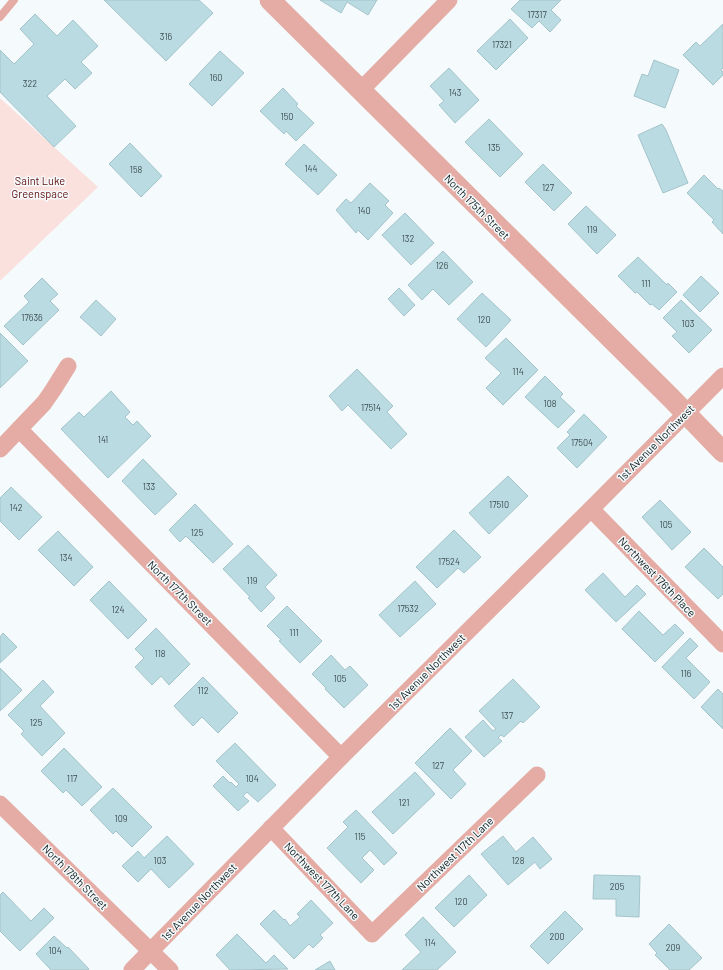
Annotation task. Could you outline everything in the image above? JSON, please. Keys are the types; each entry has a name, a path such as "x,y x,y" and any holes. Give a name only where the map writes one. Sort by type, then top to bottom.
{"street":[{"name":"North 175th Street","path":"270,0 686,413 723,452"},
{"path":"360,91 449,0"},
{"path":"0,448 44,402 68,366"},
{"name":"1st Avenue Northwest","path":"132,970 341,757 723,376"},
{"name":"North 177th Street","path":"19,429 341,757"},
{"name":"Northwest 176th Place","path":"591,509 723,644"},
{"name":"Northwest 117th Lane","path":"372,934 537,775"},
{"name":"North 178th Street","path":"0,804 170,970"},
{"name":"Northwest 177th Lane","path":"271,828 372,934"}],"lane":[{"path":"0,17 14,0"}],"green space":[{"name":"Saint Luke Greenspace","path":"0,98 98,187 0,281"}],"building":[{"path":"104,0 199,0 213,13 166,61"},
{"path":"320,0 377,0 368,15 347,2 341,13"},
{"path":"520,0 561,0 551,10 561,20 550,32 539,21 532,28 511,9"},
{"path":"35,14 57,36 73,20 98,46 81,62 92,73 75,89 65,79 47,96 76,126 54,147 0,92 0,50 14,64 34,44 20,29"},
{"path":"510,19 528,38 496,70 477,51"},
{"path":"723,24 723,68 721,70 723,75 713,85 683,55 696,42 700,46"},
{"path":"220,51 244,73 212,106 189,84"},
{"path":"654,60 679,70 665,108 634,96 642,74 648,76"},
{"path":"449,68 479,100 455,123 439,105 444,101 430,86"},
{"path":"283,88 298,104 296,106 314,123 296,141 286,131 284,134 260,111"},
{"path":"489,119 523,154 500,177 465,142"},
{"path":"662,124 666,130 688,183 663,193 638,135"},
{"path":"130,143 162,176 141,197 109,164"},
{"path":"304,144 337,175 318,195 285,164"},
{"path":"543,164 572,193 554,211 525,182"},
{"path":"704,175 718,189 719,188 723,191 723,234 712,222 714,220 687,193"},
{"path":"370,183 389,201 385,205 393,213 368,240 358,230 356,233 336,210 346,199 351,203"},
{"path":"586,206 616,235 597,254 568,224"},
{"path":"405,213 434,243 411,265 382,235"},
{"path":"443,251 473,282 449,305 433,289 422,300 408,285"},
{"path":"638,257 667,285 668,283 677,292 659,310 652,304 650,305 637,292 635,293 618,276"},
{"path":"701,276 719,293 700,312 683,295"},
{"path":"42,278 58,294 50,301 59,310 23,345 4,326 29,302 24,296"},
{"path":"399,288 415,305 404,316 388,299"},
{"path":"482,293 511,320 486,347 457,319"},
{"path":"96,300 116,319 101,336 80,317"},
{"path":"681,300 712,330 689,353 672,336 677,332 663,318"},
{"path":"0,333 28,361 0,388"},
{"path":"506,338 538,370 503,405 486,388 501,373 485,358"},
{"path":"357,369 393,406 387,412 407,434 391,449 348,405 342,411 329,396"},
{"path":"545,376 563,394 560,397 575,411 558,428 525,397"},
{"path":"111,391 130,412 125,417 133,425 137,421 151,436 108,478 61,429 79,412 84,417"},
{"path":"584,414 607,437 577,468 557,448 570,435 567,432"},
{"path":"143,459 177,494 155,515 122,481"},
{"path":"508,476 528,496 489,534 469,513"},
{"path":"11,487 42,517 19,540 0,521 0,498"},
{"path":"660,500 691,532 672,550 642,517"},
{"path":"195,504 233,544 213,563 186,536 180,542 169,530"},
{"path":"454,530 481,557 464,573 458,568 437,588 416,567"},
{"path":"58,531 93,567 74,586 38,550"},
{"path":"248,545 277,575 265,587 275,598 261,612 248,598 250,597 223,569"},
{"path":"704,548 723,567 723,594 718,599 685,567"},
{"path":"603,573 625,597 637,585 646,594 616,622 585,590"},
{"path":"109,581 147,620 128,639 90,600"},
{"path":"415,581 436,604 400,637 379,615"},
{"path":"287,606 322,641 300,663 267,626"},
{"path":"639,611 663,635 675,624 684,633 655,662 622,629"},
{"path":"156,628 190,664 169,685 161,676 152,685 135,667 144,658 135,649"},
{"path":"3,633 17,647 0,663 0,637"},
{"path":"690,638 698,646 686,658 710,682 694,699 662,667"},
{"path":"331,655 345,670 350,666 368,685 344,708 312,674"},
{"path":"0,668 22,690 0,711"},
{"path":"203,677 238,713 218,733 202,717 193,726 174,706"},
{"path":"513,679 540,707 523,723 521,721 504,737 501,735 498,738 502,741 484,757 465,737 483,720 493,731 496,729 479,711"},
{"path":"43,680 54,692 40,706 65,733 42,756 21,734 24,731 8,715"},
{"path":"718,689 723,694 723,729 701,707"},
{"path":"450,728 472,751 453,770 466,784 451,799 415,763"},
{"path":"235,743 276,785 258,802 247,792 243,796 249,801 238,811 213,786 223,776 236,787 239,784 216,761"},
{"path":"64,748 102,787 82,806 66,790 63,793 41,771"},
{"path":"415,772 435,794 393,834 372,812"},
{"path":"113,788 152,827 132,847 116,831 113,834 90,810"},
{"path":"356,810 397,853 384,865 370,850 362,858 374,870 361,883 327,848 348,827 343,822"},
{"path":"167,836 194,864 169,888 151,869 138,882 122,866 138,851 144,858"},
{"path":"503,836 516,852 533,837 552,859 540,869 535,862 508,885 481,854"},
{"path":"469,875 487,895 454,927 435,908"},
{"path":"594,875 640,876 639,917 616,916 616,899 593,899"},
{"path":"3,892 31,921 44,908 54,918 20,951 0,931 0,895"},
{"path":"311,900 333,923 320,935 323,938 313,948 309,944 294,959 260,924 274,910 284,920 285,919 290,926 300,917 297,914"},
{"path":"565,911 583,929 548,964 530,946"},
{"path":"423,917 456,952 437,970 402,970 421,952 405,935"},
{"path":"669,924 702,958 689,970 670,970 655,955 657,953 649,944"},
{"path":"237,934 266,963 274,955 288,969 230,970 216,955"},
{"path":"54,936 67,948 68,947 89,969 51,970 36,954"},
{"path":"330,961 335,970 315,970"}]}
